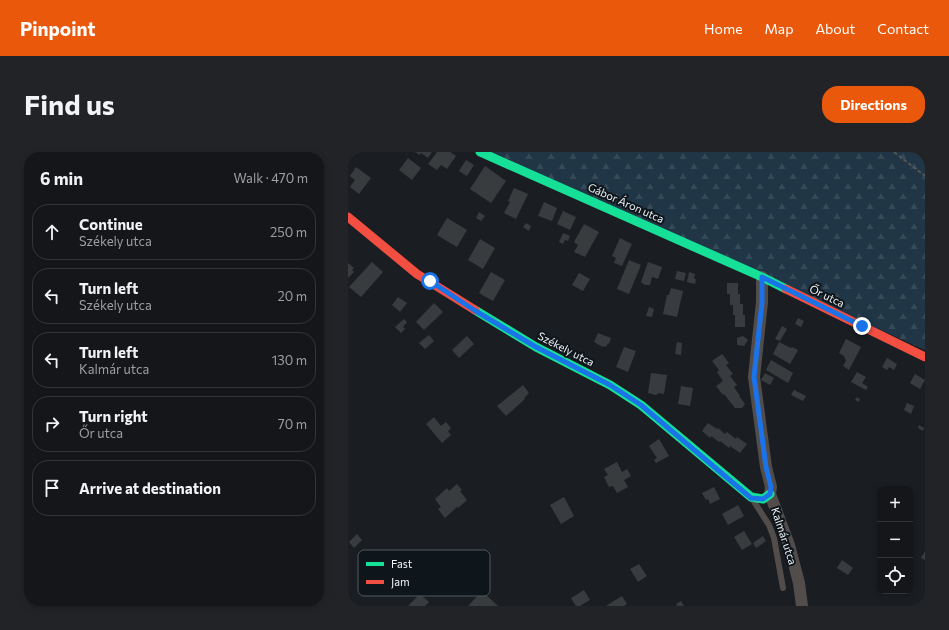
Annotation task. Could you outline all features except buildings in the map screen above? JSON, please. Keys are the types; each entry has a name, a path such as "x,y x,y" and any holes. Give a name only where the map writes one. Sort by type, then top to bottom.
{"street":[{"name":"Gábor Áron utca","path":"480,152 762,277"},
{"name":"Székely utca","path":"348,217 416,274 536,347 610,385 641,405 751,498"},
{"name":"Őr utca","path":"762,277 925,357"},
{"name":"Kalmár utca","path":"762,277 762,302 754,377 766,467 771,487 770,494 789,545 799,583 802,606"},
{"path":"751,498 763,499 770,494"}],"lane":[{"path":"751,498 769,525 774,538 783,588"}],"path":[{"path":"894,152 925,176"}],"green space":[{"path":"489,152 925,152 925,350"}],"traffic: fast":[{"path":"480,152 786,289"},
{"path":"475,310 536,347 610,385 641,405 751,497 763,499 770,494"}],"traffic: jam":[{"path":"348,217 417,274 475,310"},
{"path":"786,289 925,357"}],"route":[{"path":"430,281 474,310 536,347 610,385 641,405 751,498 763,499 770,494 771,487 766,467 754,377 763,291 762,277 862,326"}]}
